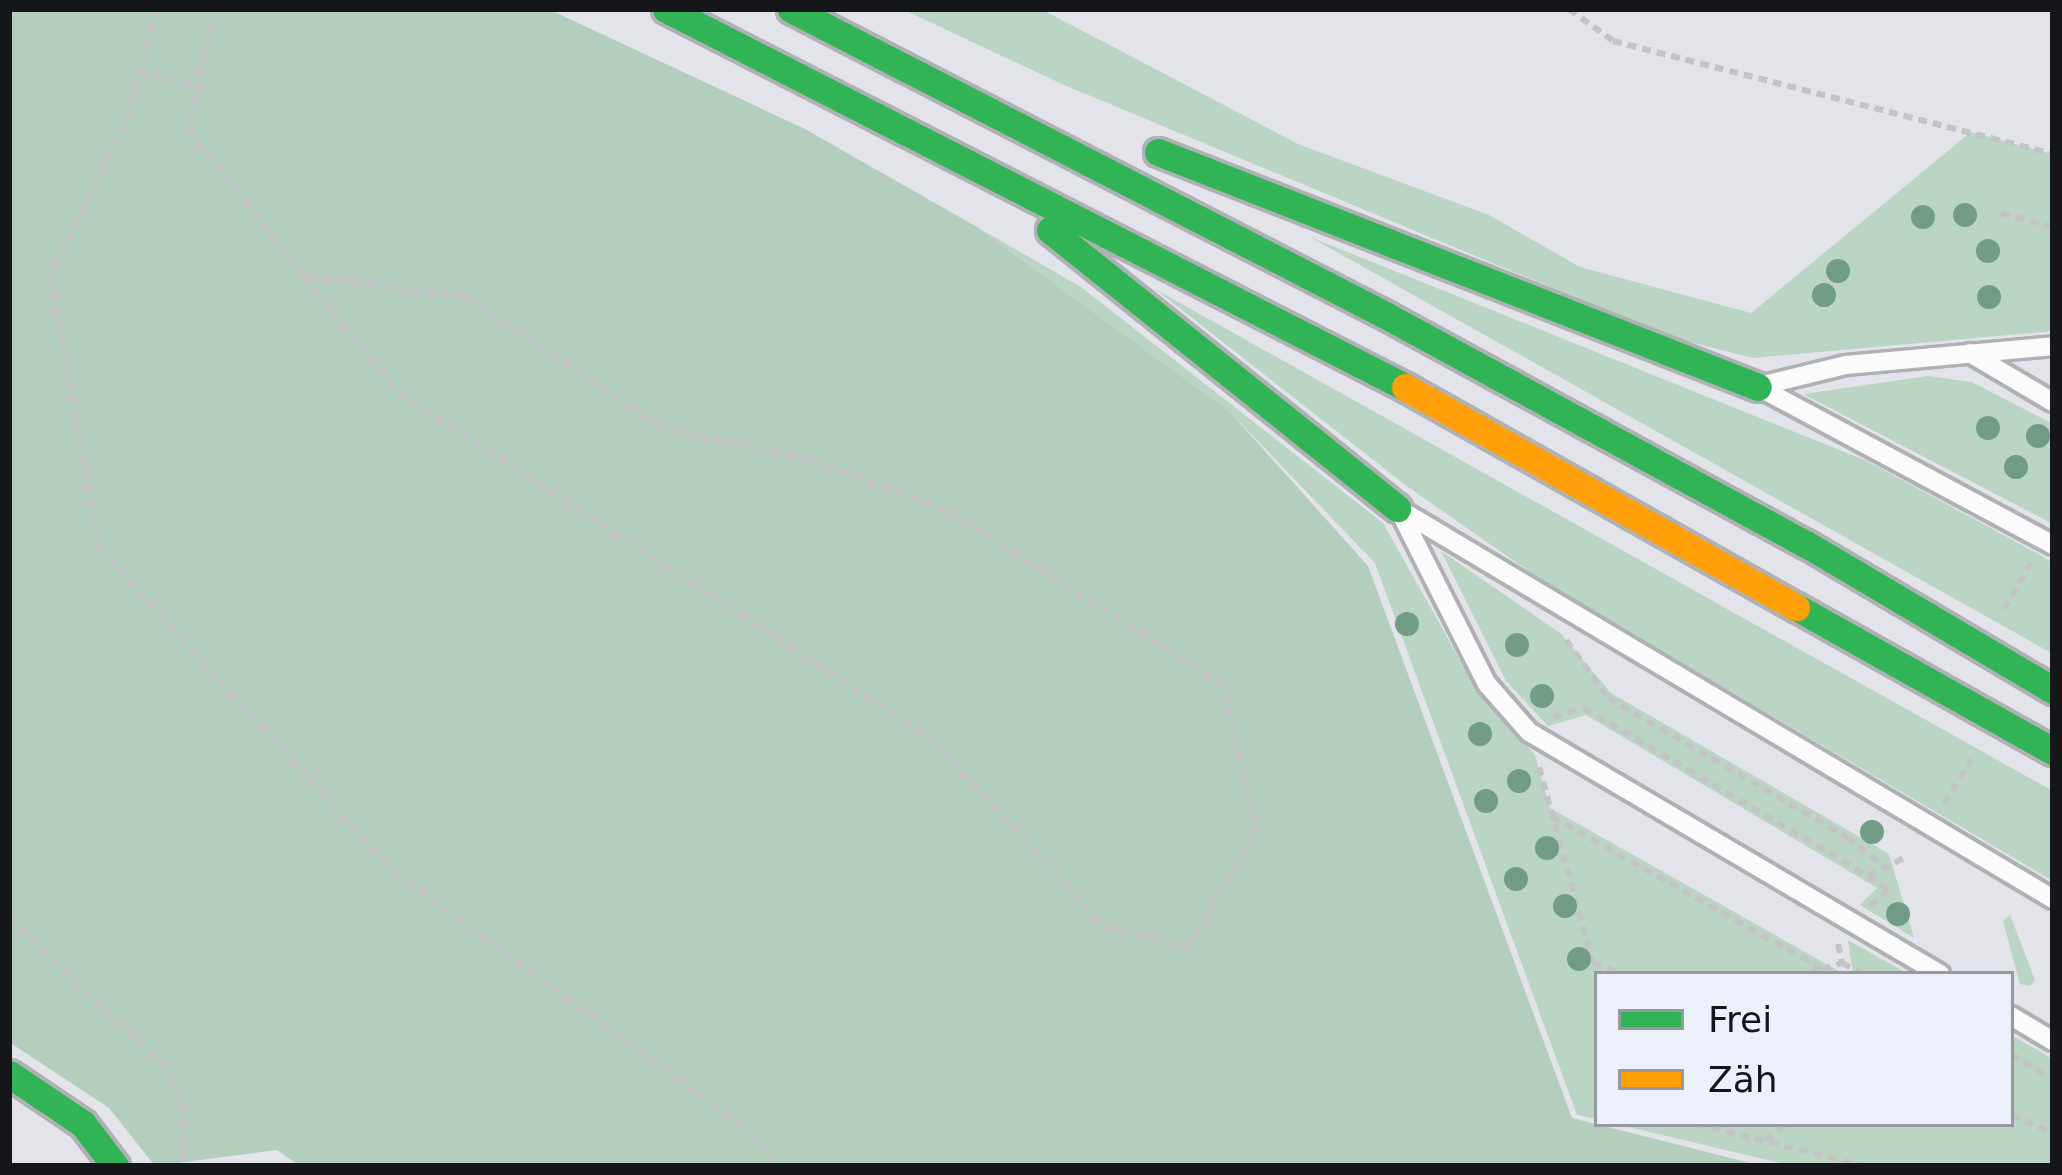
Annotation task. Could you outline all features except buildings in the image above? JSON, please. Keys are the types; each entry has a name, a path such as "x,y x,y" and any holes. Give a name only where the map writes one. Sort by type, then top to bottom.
{"main road":[{"path":"666,9 983,164 1523,451 2053,751"},
{"path":"791,9 956,87 1806,544 2053,690"},
{"path":"956,87 1044,105"},
{"path":"1132,141 1758,387"},
{"path":"983,164 1140,305 1397,508"},
{"path":"9,1074 83,1124 115,1166"}],"lane":[{"path":"1758,387 1846,365 2053,346"},
{"path":"1970,353 2053,402"},
{"path":"1758,387 2049,542"},
{"path":"1397,508 2053,899"},
{"path":"1397,508 1487,684 1536,726 1935,971"},
{"path":"2014,1018 2053,1041"}],"path":[{"path":"157,9 130,111 50,277 100,547 395,873 739,1123 779,1166"},
{"path":"215,9 188,129 304,276 399,394 931,738 1106,928 1188,946 1256,834 1223,683 947,510 810,460 658,426 465,296 304,276"},
{"path":"1569,9 1612,41 2053,154"},
{"path":"140,73 198,85"},
{"path":"2001,214 2053,226"},
{"path":"2000,616 2049,542"},
{"path":"1568,614 1560,633 1608,698 1847,837 1886,868"},
{"path":"1600,971 1593,963 1552,817 1536,726 1584,708 1888,890 1854,922"},
{"path":"1930,828 1976,752"},
{"path":"1552,817 1823,969"},
{"path":"1868,877 1906,857"},
{"path":"9,916 173,1075 185,1122 182,1166"},
{"path":"1593,963 1616,971"},
{"path":"1817,971 1842,963"},
{"path":"2014,1056 2053,1079"},
{"path":"2014,1116 2053,1133"},
{"path":"1710,1127 1865,1166"},
{"path":"1766,1140 1781,1127"},
{"path":"214,1166 226,1166"}],"green space":[{"path":"9,9 548,9 805,129 977,227 1229,411 1368,566 1572,1118 1762,1166 300,1166 277,1150 155,1166 109,1108 9,1042"},
{"path":"902,9 1041,9 1298,144 1489,215 1580,267 1751,313 1971,132 2053,154 2053,331 1753,358 1670,337 1062,84"},
{"path":"977,227 1081,287 1383,523 1478,692 1535,755 1550,808 1839,971 1594,971 1594,1118 1577,1115 1375,563 1229,411"},
{"path":"1310,237 1867,461 2037,553 2053,563 2053,654"},
{"path":"1155,289 2053,791 2053,881 1547,584 1408,487"},
{"path":"1928,376 1972,382 2053,424 2053,524 1803,394"},
{"path":"1441,551 1560,633 1611,693 1889,854 1914,938 1860,905 1877,888 1586,715 1548,726 1506,681"},
{"path":"2010,915 2035,980 2030,986 2020,984 2003,921"},
{"path":"1848,940 1903,971 1853,971"},
{"path":"2014,1037 2053,1059 2053,1166 1793,1166 1629,1127 2014,1127"}],"traffic: fast":[{"path":"666,9 1405,387"},
{"path":"791,9 1387,316 1806,544 2053,690"},
{"path":"1158,152 1758,387"},
{"path":"1050,230 1397,508"},
{"path":"1796,607 2053,751"},
{"path":"9,1074 83,1124 115,1166"}],"traffic: slow":[{"path":"1405,387 1796,607"}]}
